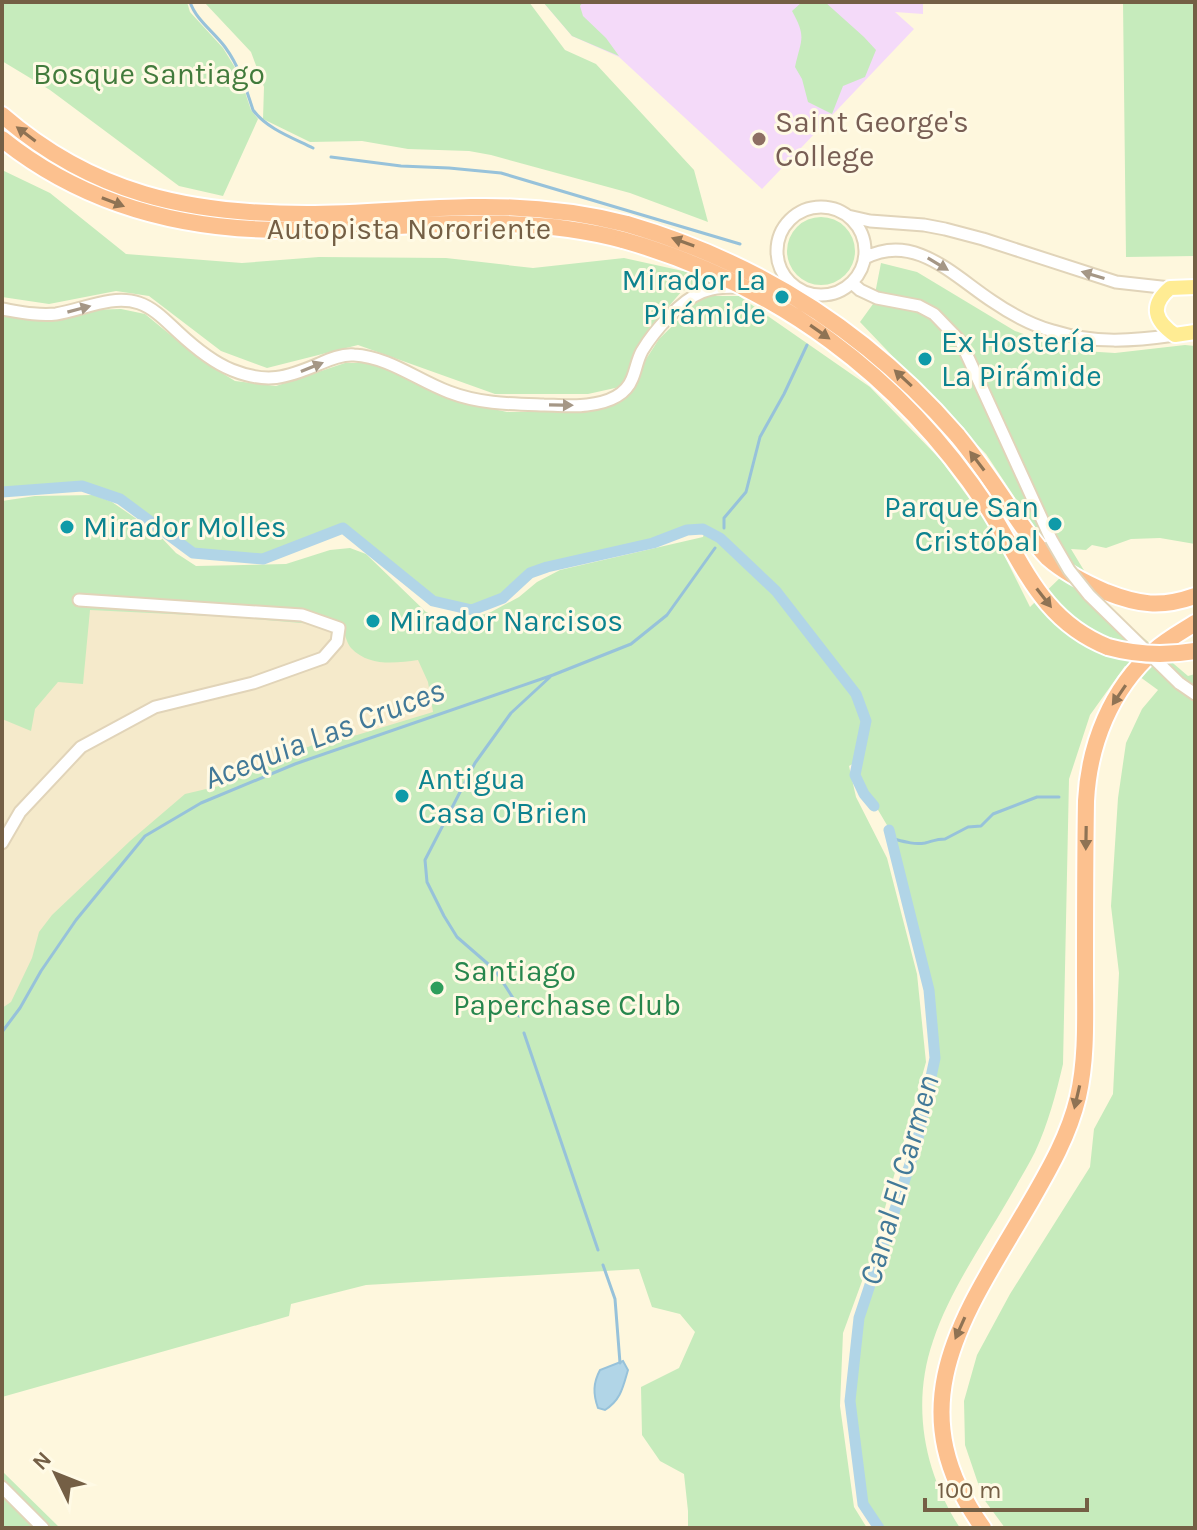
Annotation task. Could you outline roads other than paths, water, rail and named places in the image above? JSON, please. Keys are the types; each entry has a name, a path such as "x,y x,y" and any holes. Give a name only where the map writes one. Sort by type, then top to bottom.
{"highway":[{"name":"Autopista Nororiente","path":"2,115 50,152 84,171 131,190 195,206 308,214 501,207 565,212 625,232 732,280 783,308 831,340 876,376 917,417 960,467 1045,602 1075,630 1108,647 1130,652 1174,654 1195,651"},
{"name":"Autopista Nororiente","path":"2,139 43,168 83,190 148,214 196,224 291,230 510,223 625,232 679,240 721,257 808,304 880,358 957,435 1047,557 1073,576 1108,593"},
{"path":"1108,593 1154,595 1195,585"},
{"path":"1108,593 1141,603 1161,604 1187,599"},
{"path":"983,1528 960,1490 945,1447 941,1413 947,1365 971,1304 1061,1146 1078,1096 1084,1028 1087,785 1093,748 1115,699 1143,662 1160,646 1195,623"}],"main road":[{"path":"1195,287 1170,288 1160,299 1157,313 1160,322 1175,335 1195,332"}],"street":[{"path":"848,216 864,239 865,258 852,283 832,294 808,294 798,289 782,272 777,249 780,237 785,226 799,213 824,207 870,221 945,229 1116,282 1170,288"},
{"path":"865,258 887,250 905,251 927,258 1016,316 1069,336 1120,342 1175,335"},
{"path":"852,283 877,298 919,306 934,314 961,342 1051,539 1069,570 1089,595 1179,683 1195,694"},
{"path":"2,309 28,314 53,314 96,304 130,301 151,309 220,364 251,376 276,379 332,358 351,355 391,363 450,392 475,400 586,405 622,394 632,380 643,349 688,299 714,289 772,286 798,289"},
{"path":"2,843 20,812 81,747 155,707 253,683 323,658 337,642 339,628 302,615 79,600"},
{"path":"2,1487 43,1528"}],"water":[{"path":"623,1361 628,1370 621,1393 605,1410 598,1408 594,1389 600,1370"}],"waterway":[{"path":"190,2 196,15 230,54 253,110 273,128 313,148"},
{"path":"331,157 401,166 501,173 740,244"},
{"path":"724,528 724,518 746,492 760,437 807,345"},
{"name":"Canal El Carmen","path":"2,492 82,486 120,499 193,553 263,559 343,528 433,601 472,610 503,598 530,573 547,567 653,543 687,530 703,529 720,538 776,591 856,694 866,721 855,775 874,806"},
{"name":"Acequia Las Cruces","path":"2,1032 76,920 145,836 201,803 295,764 553,675 631,644 667,615 715,548"},
{"path":"519,1016 513,998 495,970 457,937 444,916 427,882 425,860 475,763 511,713 550,677"},
{"path":"890,838 916,843 945,839 968,827 981,826 993,814 1037,797 1059,797"},
{"name":"Canal El Carmen","path":"879,1528 863,1504 850,1401 859,1318 917,1143 935,1058 929,990 889,830"},
{"path":"524,1033 598,1250"},
{"path":"603,1265 615,1299 620,1363"}],"place":[{"name":"Saint George's College","path":"759,139"},
{"name":"Mirador La Pirámide","path":"782,297"},
{"name":"Ex Hostería La Pirámide","path":"925,359"},
{"name":"Parque San Cristóbal","path":"1055,524"},
{"name":"Mirador Molles","path":"67,527"},
{"name":"Mirador Narcisos","path":"373,621"},
{"name":"Antigua Casa O'Brien","path":"402,796"},
{"name":"Santiago Paperchase Club","path":"437,988"}],"park label":[{"name":"Bosque Santiago","path":"149,74"}]}
